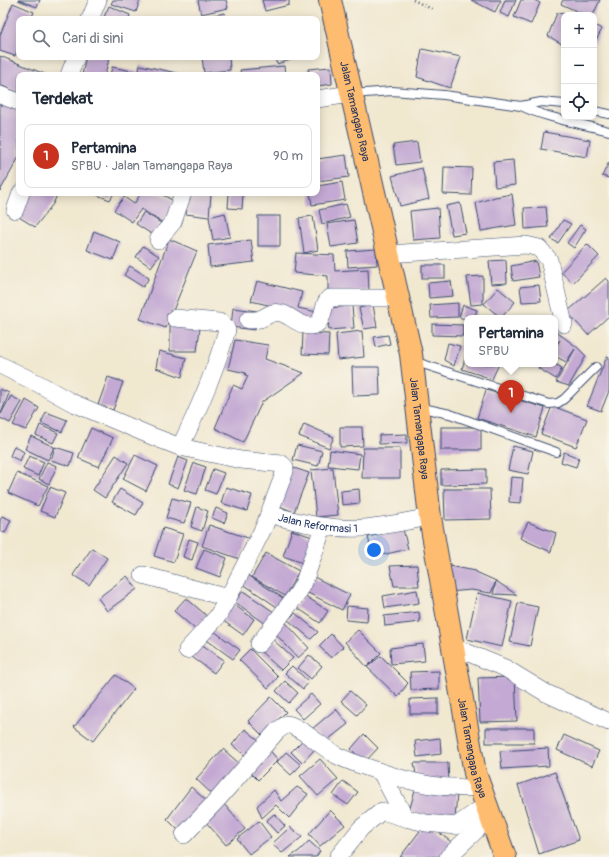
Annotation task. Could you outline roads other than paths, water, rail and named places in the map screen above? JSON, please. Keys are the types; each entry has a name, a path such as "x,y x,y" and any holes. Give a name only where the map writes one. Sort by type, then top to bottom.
{"main road":[{"name":"Jalan Tamangapa Raya","path":"330,0 412,361 430,517 475,773 505,857"}],"street":[{"path":"91,16 98,0"},
{"path":"70,72 75,60"},
{"path":"320,99 351,94"},
{"path":"0,95 16,101"},
{"path":"14,210 20,196"},
{"path":"158,240 173,222 182,196"},
{"path":"388,254 526,245 539,248 549,260 564,324"},
{"path":"248,320 260,319 267,314 275,312 283,314 305,325 314,325 319,322 327,301 330,298 398,298"},
{"path":"175,318 219,322 223,324 227,330 219,357 200,406 180,447"},
{"path":"0,365 71,402 180,447 229,458 284,465 286,468 269,514"},
{"name":"Jalan Reformasi 1","path":"187,650 217,617 228,598 269,514 295,522 324,527 361,528 430,517"},
{"path":"259,644 298,593 304,582 324,527"},
{"path":"144,575 228,598"},
{"path":"454,647 505,668 546,693 609,722"},
{"path":"184,835 219,798 277,731 287,724 336,754 361,766 415,783 461,788 485,803"},
{"path":"381,772 405,818"},
{"path":"338,857 361,828 382,811 426,823 456,826 485,803"},
{"path":"448,857 485,803"}],"lane":[{"path":"351,94 392,91 521,106 562,121 609,131"},
{"path":"521,106 541,102 561,104"},
{"path":"597,112 609,114"},
{"path":"412,361 549,404 558,403 564,399 596,367"},
{"path":"417,407 450,414 556,452"}],"place":[{"name":"Pertamina","path":"511,413"}]}
